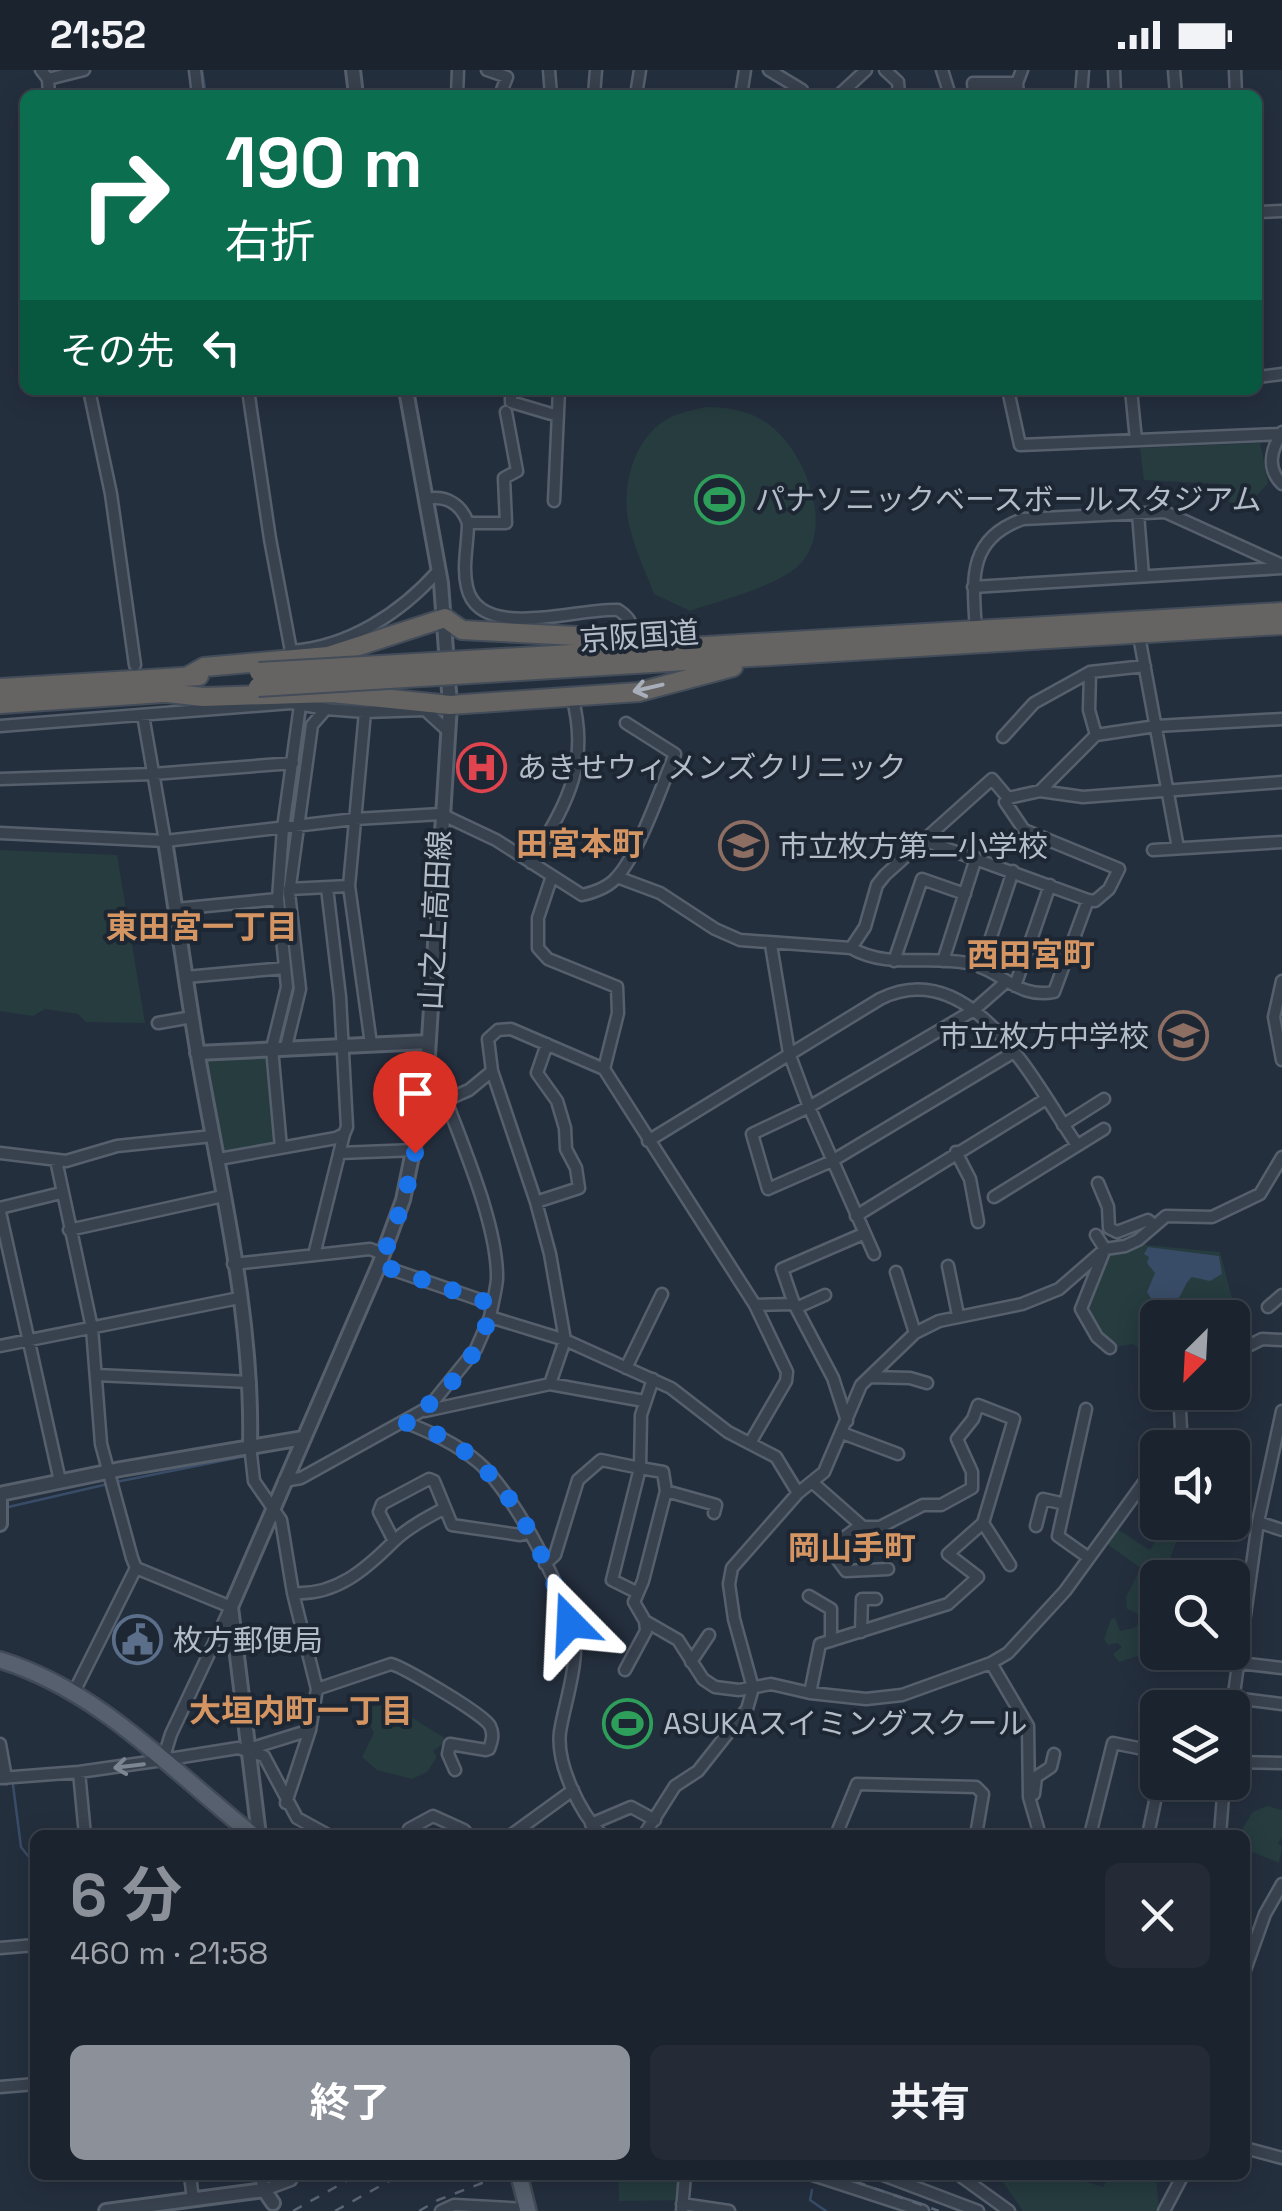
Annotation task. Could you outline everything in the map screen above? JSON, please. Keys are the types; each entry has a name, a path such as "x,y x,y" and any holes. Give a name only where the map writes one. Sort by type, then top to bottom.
{"highway":[{"name":"京阪国道","path":"502,665 692,645 1282,612"},
{"path":"188,676 204,667 328,656 445,618 462,630 632,636 692,645"},
{"name":"京阪国道","path":"0,704 168,693 258,680 1140,636 1282,625"},
{"path":"168,693 203,697 332,693 450,705 639,692 732,667 826,661 882,649"},
{"name":"京阪国道","path":"0,688 188,676 258,680"}],"main road":[{"path":"0,1660 36,1672 104,1712 250,1830"},
{"path":"521,2180 527,2210"}],"street":[{"path":"44,75 84,70"},
{"path":"487,70 507,77 502,90"},
{"path":"769,70 802,90"},
{"path":"844,90 866,70"},
{"path":"885,70 898,82 899,90"},
{"path":"974,90 973,83 1018,89 1022,70"},
{"path":"90,395 111,494 135,664"},
{"path":"249,395 291,651 354,634 418,594 438,572"},
{"name":"山之上高田線","path":"256,1830 232,1607 404,1200 426,1088 450,705 445,618 407,395"},
{"path":"511,395 511,402 558,416"},
{"path":"554,501 559,395"},
{"path":"1009,395 1020,445 1281,433 1271,458 1273,475 1282,484"},
{"path":"1131,395 1136,440"},
{"path":"468,524 506,524 504,478 517,471 506,412"},
{"path":"426,500 443,498 464,513 468,524 467,592 480,608 500,618 518,620 618,610 628,616 632,636"},
{"path":"976,631 974,587 978,556 1006,525 1023,519 1165,512 1282,567"},
{"path":"1138,514 1143,576"},
{"path":"974,587 1282,567"},
{"path":"1140,636 1178,848"},
{"path":"1003,737 1034,703 1090,672 1145,666"},
{"path":"1090,672 1090,710 1096,735"},
{"path":"531,863 570,796 580,728 572,696"},
{"path":"279,1047 300,989 290,889 298,826 302,702"},
{"path":"0,726 302,702 326,709 365,712 424,710 448,730"},
{"path":"281,1148 279,1047 286,987 278,899 284,828 312,724 326,709"},
{"path":"365,712 349,886 371,1044"},
{"path":"143,714 219,1159 250,1382 254,1481 280,1520 317,1689 310,1730 286,1802"},
{"path":"1040,791 1096,735 1156,726 1282,719"},
{"path":"0,819 0,833 165,840 355,819 441,814 496,840 582,895 597,891 617,877 640,836 675,754 626,723"},
{"path":"0,779 298,769"},
{"path":"851,948 865,927 877,886 923,840 992,779 1008,798"},
{"path":"1008,798 1040,791 1083,797 1282,782"},
{"path":"923,840 1088,900 1095,901 1109,889 1119,870 1024,830 1005,802 1008,798"},
{"path":"1153,850 1282,842"},
{"path":"943,961 976,858"},
{"path":"981,967 1013,871"},
{"path":"552,876 538,918 538,948 548,959 617,987 618,1013 604,1069"},
{"path":"617,877 660,893 715,929 740,940 851,948 863,955 894,961 943,961 981,967 1035,995 1054,992 1088,900"},
{"path":"894,961 922,880 965,894"},
{"path":"1014,1052 832,1161 768,1189 752,1134 809,1107 974,1010 1011,983 1050,885"},
{"path":"290,889 349,886"},
{"path":"314,1255 347,1127 340,996 327,888"},
{"path":"176,909 278,899"},
{"path":"771,945 789,1053 874,1254"},
{"path":"186,977 285,968"},
{"path":"1282,981 1274,1017 1282,1060"},
{"path":"648,1141 900,989 936,990 974,1010 1033,1074 1077,1145"},
{"path":"158,1023 192,1017"},
{"path":"550,1384 565,1340 550,1254 536,1202 492,1071 488,1039 498,1030 510,1029 604,1069 756,1305 787,1372 786,1381 750,1443"},
{"path":"198,1053 428,1042"},
{"path":"536,1202 579,1188 576,1168 566,1149 557,1101 537,1073 546,1044"},
{"path":"446,1100 469,1090 492,1071"},
{"path":"284,1481 301,1478 429,1406 476,1349 490,1317 497,1278 477,1187 443,1094 426,1088"},
{"path":"856,1216 1046,1099"},
{"path":"1063,1125 1104,1099"},
{"path":"994,1197 1104,1128"},
{"path":"219,1159 344,1134"},
{"path":"0,1153 66,1161 117,1146 213,1136"},
{"path":"339,1153 416,1150"},
{"path":"956,1152 970,1179 978,1222"},
{"path":"647,1830 675,1786 698,1771 747,1709 753,1688 734,1619 729,1584 732,1568 798,1493 824,1472 861,1385 915,1333 958,1316 1022,1304 1060,1289 1105,1248 1125,1246 1166,1216 1212,1217 1260,1194 1282,1157"},
{"path":"56,1160 92,1328 108,1479 136,1568 74,1692"},
{"path":"1098,1184 1108,1207 1109,1228 1117,1232 1148,1220 1154,1225"},
{"path":"60,1481 0,1210 61,1193"},
{"path":"69,1230 223,1196"},
{"path":"847,1420 782,1268 864,1234"},
{"path":"1096,1235 1105,1248"},
{"path":"1105,1248 1081,1309 1092,1339 1110,1348"},
{"path":"234,1264 370,1249 381,1259 492,1304"},
{"path":"948,1266 958,1316"},
{"path":"896,1272 915,1333"},
{"path":"626,1368 662,1294"},
{"path":"756,1305 795,1306 825,1295"},
{"path":"1268,1306 1282,1295"},
{"path":"0,1346 239,1298"},
{"path":"490,1317 565,1340 653,1380 707,1413 728,1432 776,1458 798,1493"},
{"path":"1250,1345 1262,1339 1282,1340"},
{"path":"96,1376 250,1382"},
{"path":"869,1377 910,1378 927,1383"},
{"path":"636,1592 612,1580 640,1468 644,1401 653,1380"},
{"path":"420,1412 550,1384 644,1401"},
{"path":"810,1693 820,1644 948,1604 978,1577 948,1554 984,1523 1014,1419 978,1405 973,1419 957,1439 972,1472 972,1488"},
{"path":"1086,1409 1058,1536 1089,1558"},
{"path":"1250,1581 1258,1522 1282,1411"},
{"path":"405,1422 446,1438 504,1488 545,1564 570,1623 575,1650 559,1744 573,1790 597,1830"},
{"path":"842,1433 898,1454"},
{"path":"0,1506 60,1481 108,1479 250,1445 304,1438"},
{"path":"545,1564 555,1555 578,1480 601,1460 664,1472 666,1492 643,1581 636,1592 635,1608 645,1621 678,1640 703,1679 728,1690 770,1684 810,1693 866,1698 902,1696 991,1663 1008,1652 1065,1591 1140,1488"},
{"path":"394,1541 379,1512 382,1504 429,1479 434,1481 452,1525 528,1533"},
{"path":"812,1482 861,1525 880,1527 923,1505 942,1505 972,1488 992,1492"},
{"path":"666,1492 715,1505"},
{"path":"1036,1526 1043,1498 1065,1504"},
{"path":"293,1593 330,1591 364,1570 394,1541 446,1508"},
{"path":"1258,1522 1282,1530"},
{"path":"984,1523 1010,1565"},
{"path":"861,1525 832,1552 846,1570 888,1570"},
{"path":"136,1568 232,1607 169,1738 163,1760"},
{"path":"810,1596 831,1609 831,1641"},
{"path":"861,1632 862,1600 876,1599"},
{"path":"625,1670 646,1631 645,1621"},
{"path":"690,1662 709,1635"},
{"path":"991,1663 1028,1726 1029,1797 1039,1830"},
{"path":"317,1689 391,1664 451,1696 488,1721 492,1733 486,1750 450,1744 448,1754 455,1770"},
{"path":"1250,1664 1282,1668"},
{"path":"1250,1703 1282,1704"},
{"path":"0,1744 3,1778 80,1772 248,1749 310,1730"},
{"path":"1091,1830 1113,1743 1140,1748"},
{"path":"248,1749 264,1756 298,1818 319,1830"},
{"path":"1029,1797 1034,1794 1036,1777 1051,1766 1054,1754"},
{"path":"1250,1762 1282,1763"},
{"path":"80,1772 85,1830"},
{"path":"838,1830 857,1784 976,1788 983,1794 977,1830"},
{"path":"517,1830 573,1790"},
{"path":"1149,1830 1155,1800"},
{"path":"1220,1830 1223,1800"},
{"path":"591,1824 631,1806 654,1820"},
{"path":"409,1830 433,1816 464,1830"},
{"path":"1250,1956 1265,1914 1282,1884"},
{"path":"0,1948 30,1945"},
{"path":"0,2087 30,2084"},
{"path":"1250,2149 1282,2158"},
{"path":"191,2180 193,2200"},
{"path":"685,2180 682,2207 729,2211"},
{"path":"828,2180 923,2211"},
{"path":"896,2180 978,2211"},
{"path":"966,2180 1009,2211"},
{"path":"1164,2211 1180,2180"},
{"path":"106,2211 193,2200 262,2182 272,2203"},
{"path":"441,2211 454,2205 527,2210"}],"green space":[{"name":"パナソニックベースボールスタジアム","path":"706,407 749,414 784,439 796,455 812,494 815,533 809,551 788,574 690,611 654,594 630,529 627,492 639,449 657,426 669,418"},
{"path":"1260,443 1268,483 1244,510 1219,496 1221,484 1144,480 1140,448"},
{"path":"0,850 117,855 145,1023 86,1022 78,1014 45,1009 33,1016 0,1011"},
{"path":"267,1054 275,1145 222,1155 202,1057"},
{"path":"1145,1240 1146,1245 1220,1252 1233,1300 1140,1300 1140,1350 1133,1344 1115,1347 1098,1331 1085,1307 1109,1253"},
{"path":"1117,1529 1150,1550 1156,1540 1179,1540 1170,1560 1140,1560 1140,1567 1107,1544"},
{"path":"1140,1570 1140,1615 1127,1609 1126,1597"},
{"path":"1115,1618 1120,1631 1134,1628 1140,1622 1140,1655 1119,1662 1113,1654 1122,1647 1117,1643 1108,1645 1104,1639 1111,1619"},
{"path":"386,1704 444,1737 443,1744 433,1751 437,1757 427,1772 412,1779 377,1770 362,1757 374,1733 368,1721 370,1707"},
{"path":"1267,1806 1282,1810 1279,1863 1250,1851 1250,1830 1241,1830 1253,1812"},
{"path":"618,2180 679,2180 680,2200 619,2201"},
{"path":"1001,2180 1086,2180 1103,2187 1108,2180 1156,2180 1159,2211 1023,2211"}],"water":[{"path":"1148,1247 1219,1256 1222,1274 1210,1281 1192,1277 1176,1300 1152,1300 1147,1292 1155,1273 1144,1254"}],"waterway":[{"path":"202,70 205,90"},
{"path":"256,395 260,438"},
{"path":"270,506 295,645"},
{"path":"291,822 306,711"},
{"path":"286,881 290,830"},
{"path":"280,1043 293,989 284,894"},
{"path":"116,1482 246,1456"},
{"path":"4,1508 108,1484"},
{"path":"13,1785 21,1847 30,1857"},
{"path":"812,2190 810,2200 826,2211"}],"railway":[{"path":"293,2211 348,2180"},
{"path":"335,2211 391,2180"},
{"path":"419,2211 490,2180"},
{"path":"851,2180 939,2211"}],"place":[{"name":"パナソニックベースボールスタジアム","path":"720,499"},
{"name":"あきせウィメンズクリニック","path":"482,767"},
{"name":"市立枚方第二小学校","path":"743,846"},
{"name":"市立枚方中学校","path":"1184,1036"},
{"name":"枚方郵便局","path":"138,1640"},
{"name":"ASUKAスイミングスクール","path":"628,1723"}],"district":[{"name":"田宮本町","path":"580,844"},
{"name":"東田宮一丁目","path":"202,927"},
{"name":"西田宮町","path":"1031,955"},
{"name":"岡山手町","path":"852,1548"},
{"name":"大垣内町一丁目","path":"301,1711"}],"route":[{"path":"415,1153 404,1200 380,1265 492,1304 476,1349 429,1406 405,1422 446,1438 504,1488 539,1551 570,1623"}]}
